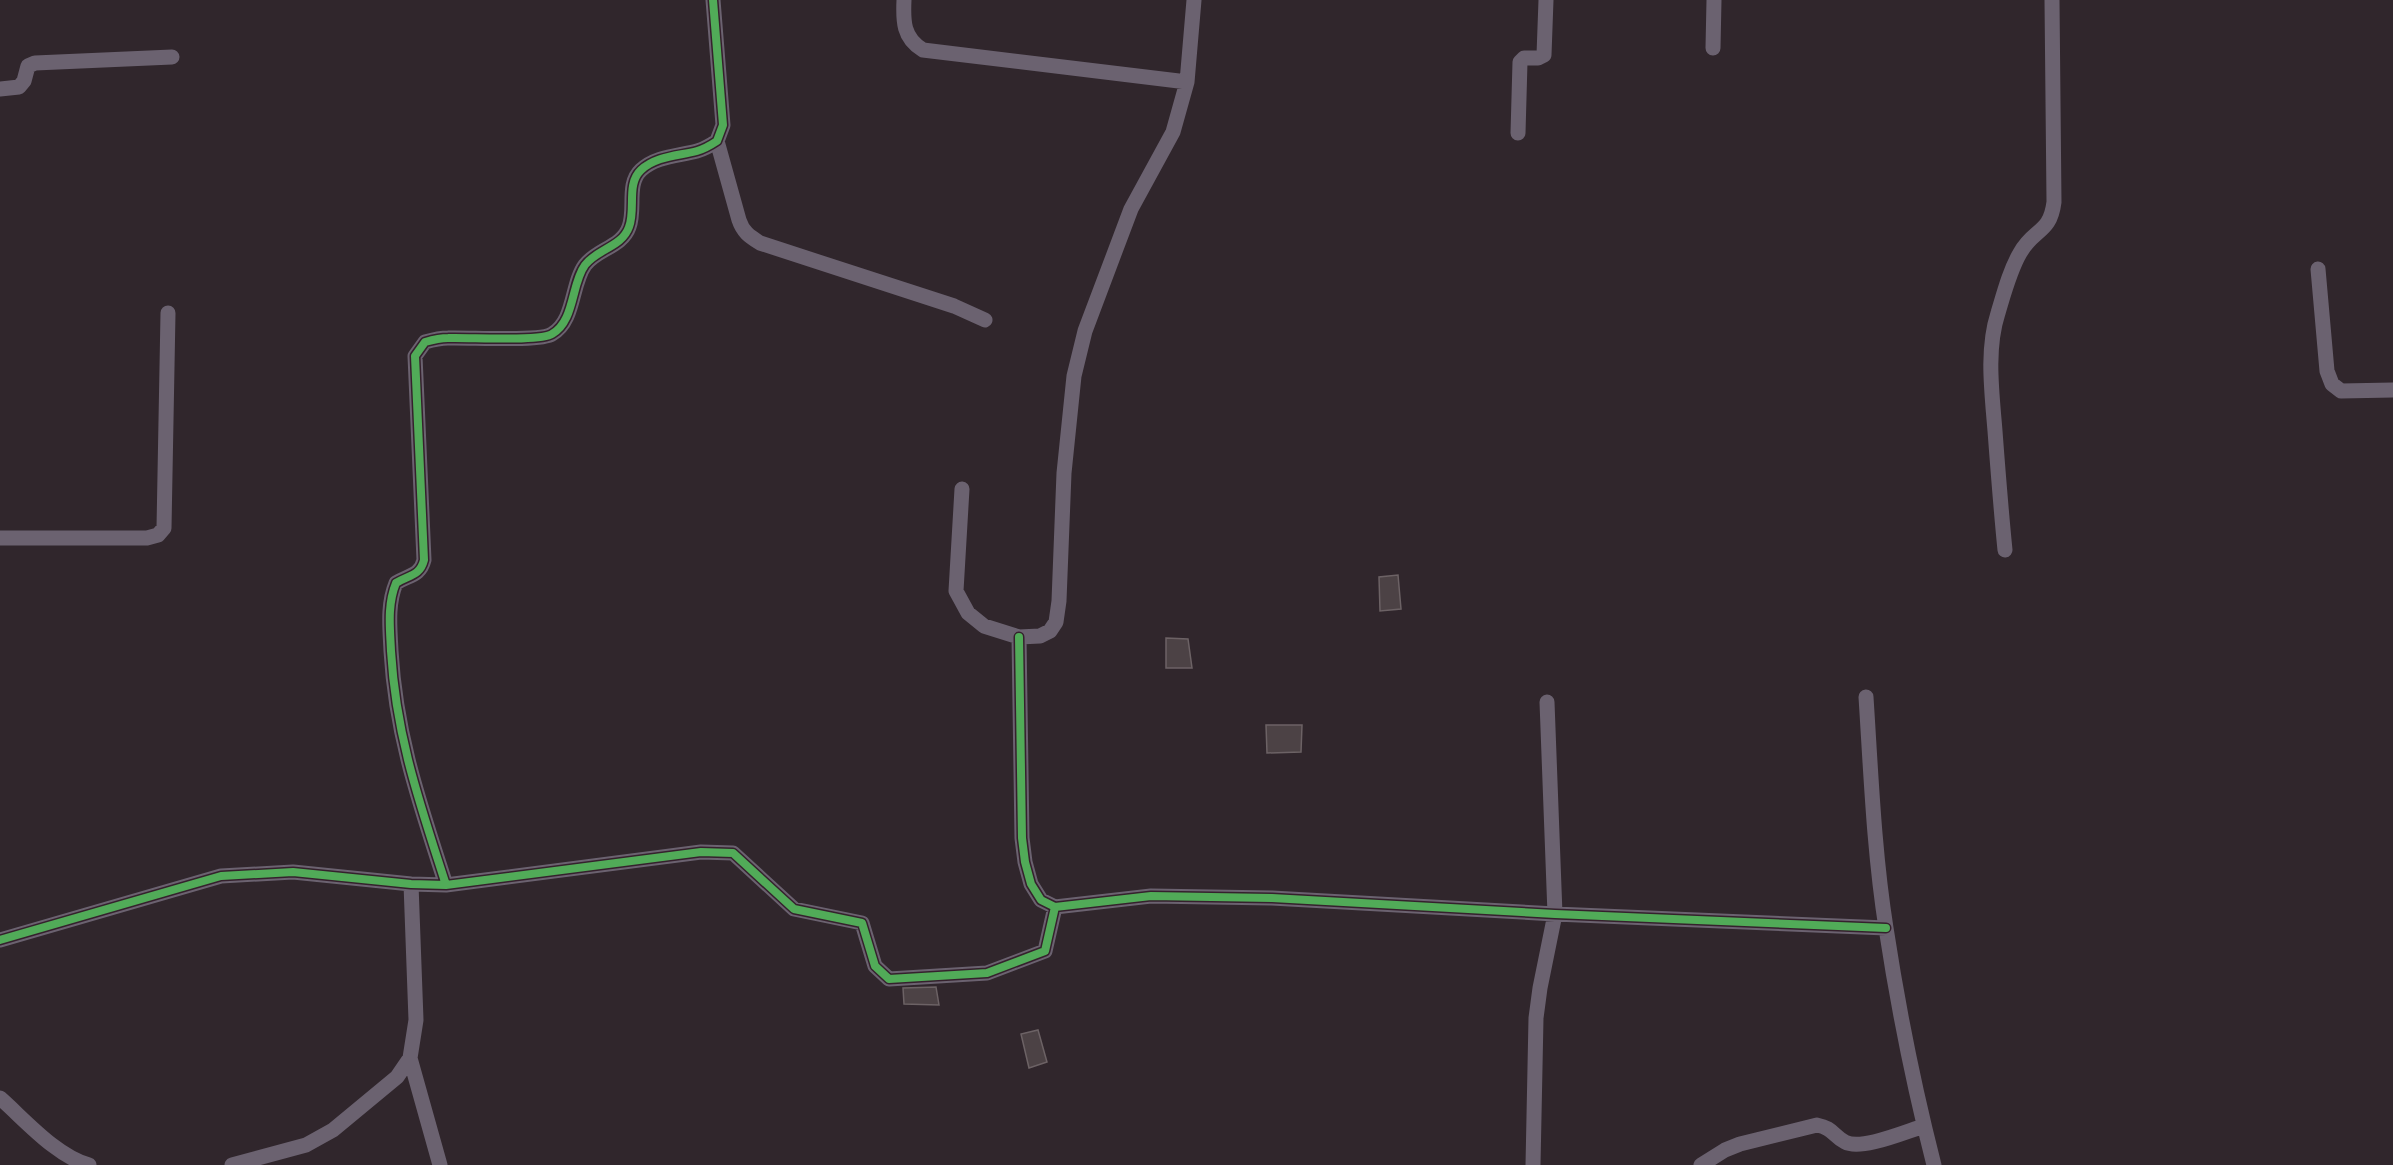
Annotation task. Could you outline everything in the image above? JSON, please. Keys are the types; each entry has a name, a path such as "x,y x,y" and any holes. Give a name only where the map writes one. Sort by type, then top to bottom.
{"street":[{"path":"713,0 723,125 717,141 742,231 760,243 954,306 985,320"},
{"path":"904,0 905,33 914,45 923,50 1187,82"},
{"path":"962,489 956,591 968,613 984,626 1020,637 1040,636 1050,632 1056,622 1059,601 1065,449 1074,376 1085,331 1131,209 1173,132 1187,82 1194,0"},
{"path":"1518,133 1520,62 1524,58 1538,58 1544,55 1546,0"},
{"path":"1713,48 1714,0"},
{"path":"2004,550 1990,376 1992,340 1997,315 2019,254 2030,238 2045,228 2052,218 2054,202 2052,0"},
{"path":"0,89 11,90 19,87 24,81 28,66 35,63 172,57"},
{"path":"446,885 412,783 403,744 394,693 389,612 391,595 396,583 416,574 422,568 424,560 416,356 425,342 444,338 536,338 552,334 565,321 578,279 586,264 599,253 619,242 629,227 633,187 639,172 652,161 700,150 717,141"},
{"path":"2318,268 2327,370 2332,384 2342,391 2393,390"},
{"path":"0,538 147,538 158,535 164,528 168,313"},
{"path":"1020,637 1022,838 1025,862 1031,884 1041,900 1055,907 1150,896 1210,897 1886,928"},
{"path":"1866,697 1874,817 1886,928 1924,1126 1934,1165"},
{"path":"1533,1165 1536,1018 1555,914 1546,702"},
{"path":"0,940 221,876 294,872 411,884 446,885 701,852 733,853 794,909 862,923 875,966 889,979 987,973 1045,951 1055,907"},
{"path":"411,884 416,1020 410,1058 440,1165"},
{"path":"232,1165 306,1145 333,1130 397,1077 410,1058"},
{"path":"0,1098 46,1141 81,1163 89,1165"},
{"path":"1701,1165 1725,1150 1740,1144 1817,1125 1829,1127 1845,1142 1855,1144 1867,1143 1924,1126"}],"building":[{"path":"1398,575 1401,609 1380,611 1379,577"},
{"path":"1166,638 1188,639 1192,668 1166,668"},
{"path":"1266,725 1302,725 1301,752 1267,753"},
{"path":"936,987 939,1005 904,1004 903,988"},
{"path":"1038,1030 1047,1062 1029,1068 1021,1034"}],"cycle path":[{"path":"446,885 418,798 404,741 391,651 390,608 393,591 396,583 417,572 424,560 415,356 425,342 439,339 519,339 552,334 565,320 585,265 626,234 631,220 632,189 636,176 641,170 660,159 700,150 717,141 723,125 713,0"},
{"path":"1019,637 1022,838 1025,862 1031,884 1041,900 1055,907 1151,896 1272,898 1555,914 1886,928"},
{"path":"0,940 221,876 293,872 411,884 446,885 701,852 733,853 794,909 862,923 875,966 889,979 987,973 1045,951 1055,907"}]}
